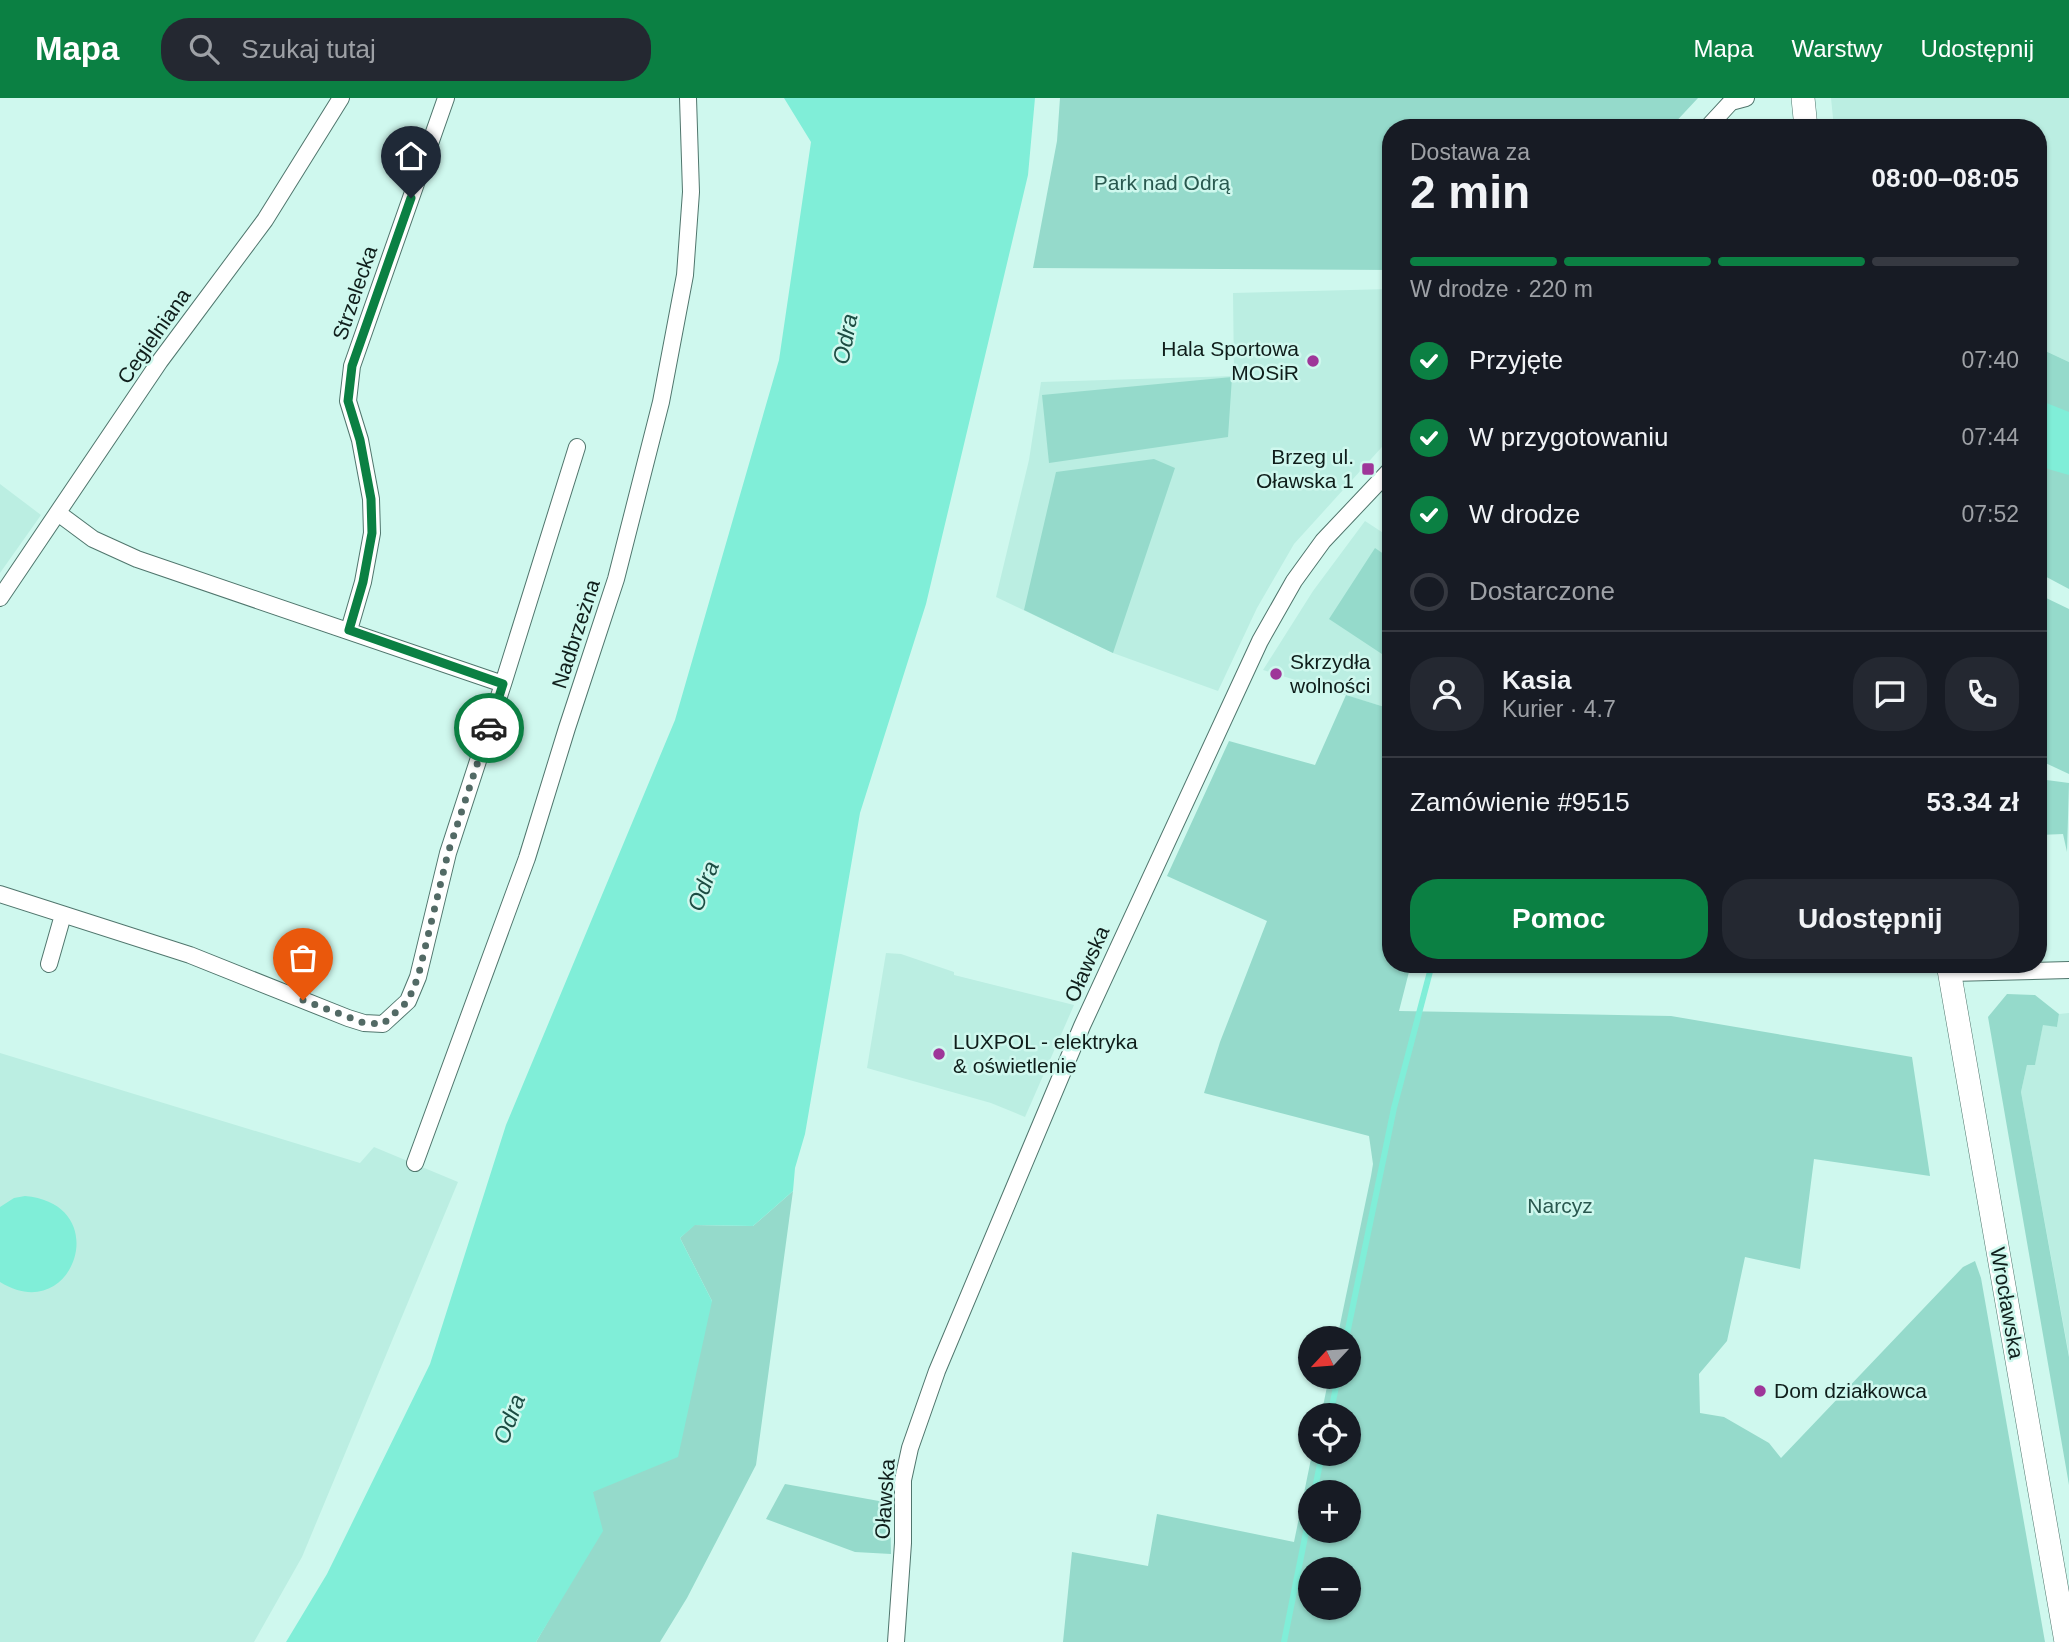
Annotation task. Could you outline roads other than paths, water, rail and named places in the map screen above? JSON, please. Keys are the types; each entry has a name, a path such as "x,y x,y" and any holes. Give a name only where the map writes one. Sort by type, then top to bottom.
{"street":[{"name":"Cegielniana","path":"0,598 160,361 265,220 341,98"},
{"name":"Strzelecka","path":"349,630 363,582 372,533 371,499 360,440 348,401 352,366 446,98"},
{"name":"Nadbrzeżna","path":"415,1163 527,858 566,728 616,579 661,402 685,275 691,192 688,98"},
{"path":"1715,119 1731,102 1746,98"},
{"path":"1803,98 1805,119"},
{"path":"0,894 190,955 348,1018 364,1023 383,1024 408,1001 418,977 448,853 577,447"},
{"name":"Oławska","path":"896,1642 903,1543 903,1480 910,1448 937,1371 1013,1188 1103,981 1260,641 1294,581 1323,541 1382,479"},
{"path":"58,513 93,539 137,559 503,684"},
{"path":"49,964 63,915"},
{"path":"2047,970 2069,970"},
{"name":"Wrocławska","path":"1950,973 2063,1594 2066,1642"}],"water":[{"name":"Odra","path":"784,98 1035,98 1028,175 926,604 860,813 793,1191 753,1226 695,1225 680,1238 712,1301 678,1457 593,1492 603,1531 536,1642 286,1642 327,1574 430,1364 506,1125 675,720 779,360 811,142"},
{"path":"2047,403 2069,412 2069,475 2048,469"},
{"path":"25,1196 53,1204 70,1219 76,1239 74,1259 64,1277 48,1289 26,1292 0,1282 0,1207 14,1198"}],"waterway":[{"path":"1349,1326 1394,1108 1430,973"},
{"path":"1333,1403 1335,1390"},
{"path":"1317,1480 1320,1466"},
{"path":"1284,1642 1304,1543"}],"place":[{"name":"Hala Sportowa MOSiR","path":"1313,361"},
{"name":"Brzeg ul. Oławska 1","path":"1368,469"},
{"name":"Skrzydła wolności","path":"1276,674"},
{"name":"LUXPOL - elektryka & oświetlenie","path":"939,1054"},
{"name":"Dom działkowca","path":"1760,1391"}],"park label":[{"name":"Park nad Odrą","path":"1162,183"},
{"name":"Narcyz","path":"1560,1206"}]}
